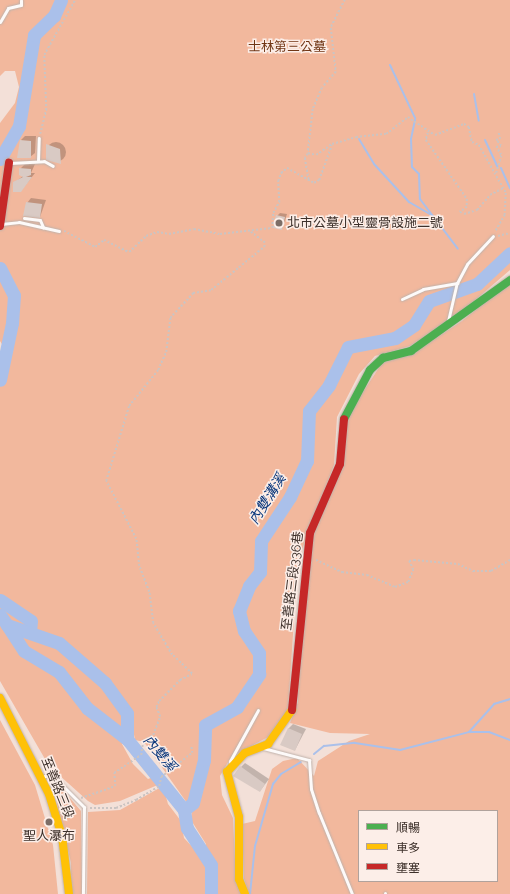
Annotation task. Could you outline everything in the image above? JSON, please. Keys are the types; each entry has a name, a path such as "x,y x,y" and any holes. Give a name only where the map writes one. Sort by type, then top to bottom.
{"street":[{"path":"0,225 9,164"},
{"name":"至善路三段336巷","path":"230,765 268,744 281,730 293,708 306,556 310,533 340,464 340,433 355,393 382,358 411,351 444,330 510,280"},
{"name":"至善路三段","path":"0,698 42,777 62,836 69,894"},
{"path":"230,765 227,782 239,816 239,879 245,894"}],"lane":[{"path":"0,22 8,8 21,5 21,0"},
{"path":"38,161 39,138"},
{"path":"9,164 14,160 38,161 53,166"},
{"path":"24,218 40,220 43,227"},
{"path":"0,225 20,222 59,231"},
{"path":"444,330 457,293 457,283 467,264 493,236"},
{"path":"402,300 423,289 457,283"},
{"path":"230,765 258,710"},
{"path":"259,748 309,760 311,789 319,813 352,894"},
{"path":"42,777 51,774 84,807 83,894"}],"path":[{"path":"39,138 46,110 44,55 75,0"},
{"path":"309,180 305,158 308,153 313,109 322,88 336,72 332,28 345,0"},
{"path":"308,153 316,155 332,144 386,134 408,117 417,120 428,133 435,134 464,124 469,127 472,142 479,144 504,188 507,204 493,236 508,237 510,233"},
{"path":"496,174 501,155 496,146 501,146 496,140 500,139 498,132"},
{"path":"428,133 426,140 467,199 467,207 460,212 464,214 477,210 490,196 504,188"},
{"path":"59,231 95,248 104,240 110,241 129,252 146,236 157,232 249,231 272,228 273,213 280,202 278,181 287,168 314,183 319,180 332,144"},
{"path":"77,799 115,786 114,773 140,755 143,741 153,735 160,717 156,707 159,701 180,680 192,674 172,655 153,623 149,592 139,566 136,539 106,481 129,406 158,370 166,352 170,318 193,293 211,290 264,247 265,243 249,231"},
{"path":"306,556 342,572 367,575 395,587 408,582 413,570 409,562 414,560 458,564 473,571 492,571 510,560"},
{"path":"84,807 116,808 136,800 160,786 160,777 192,753 191,745"}],"green space":[{"name":"士林第三公墓","path":"0,0 510,0 510,270 459,314 410,346 375,356 359,374 337,417 334,465 298,560 288,709 270,736 231,757 220,776 222,795 233,818 236,882 242,894 87,894 88,812 120,810 163,786 168,804 181,821 184,838 199,854 206,844 191,820 192,810 144,742 135,740 130,713 121,729 122,744 133,764 148,779 156,776 160,784 120,801 95,805 88,801 49,766 0,681 0,375 7,352 0,341 0,123 15,103 19,87 15,71 5,71 0,76"},
{"path":"510,282 510,894 249,894 244,879 242,824 255,821 272,769 283,761 297,758 314,776 318,761 349,741 370,734 330,733 290,723 298,702 298,655 313,533 330,496 346,418 382,363 412,354 462,321"},
{"path":"0,720 35,785 53,845 58,894 0,894"},
{"path":"59,785 81,811 82,894 71,894 71,863 57,804"}],"building":[{"path":"20,140 31,141 31,158 17,158"},
{"path":"46,144 60,149 61,164 46,160"},
{"path":"19,168 31,169 31,175 26,177 32,177 21,192 13,192 13,182 23,177 19,175"},
{"path":"26,202 42,204 40,218 23,216"},
{"name":"北市公墓小型靈骨設施二號","path":"276,215 285,217 282,230 273,228"},
{"path":"288,728 302,734 295,751 280,745"},
{"path":"240,766 265,784 260,792 233,776"}],"waterway":[{"name":"內雙溪","path":"0,159 19,126 34,35 54,16 61,0"},
{"path":"390,65 415,118"},
{"path":"474,94 479,121"},
{"path":"415,120 411,139 412,167 419,174 420,199 433,216"},
{"path":"359,139 374,164 409,202 433,216 458,249"},
{"path":"485,140 497,166"},
{"path":"501,168 510,188"},
{"name":"內雙溝溪","path":"184,810 193,803 204,760 205,725 237,707 259,674 259,653 244,631 239,611 249,586 260,572 261,541 290,497 307,461 309,411 329,385 348,347 395,338 414,325 429,301 477,284 510,253"},
{"name":"內雙溪","path":"0,268 14,295 12,323 0,380"},
{"path":"0,600 31,621 30,632"},
{"name":"內雙溪","path":"0,615 7,625 59,643 105,683 127,713 127,739 184,810 187,828 211,865 211,894"},
{"path":"7,625 24,651 59,672 87,708 127,739"},
{"path":"469,732 494,704 510,699"},
{"path":"314,754 324,746 355,743 400,750 469,732 489,732 510,740"},
{"path":"250,894 255,846 273,784 281,774 301,762"}],"traffic: fast":[{"path":"344,419 370,370 383,358 411,351 510,280"}],"traffic: slow":[{"path":"0,698 49,794 62,836 69,894"},
{"path":"245,894 239,879 239,817 227,772 245,753 268,744 292,710"}],"traffic: jam":[{"path":"0,226 9,163"},
{"path":"292,710 310,533 340,464 344,419"}],"place":[{"name":"北市公墓小型靈骨設施二號","path":"279,223"},
{"name":"聖人瀑布","path":"49,822"}]}
